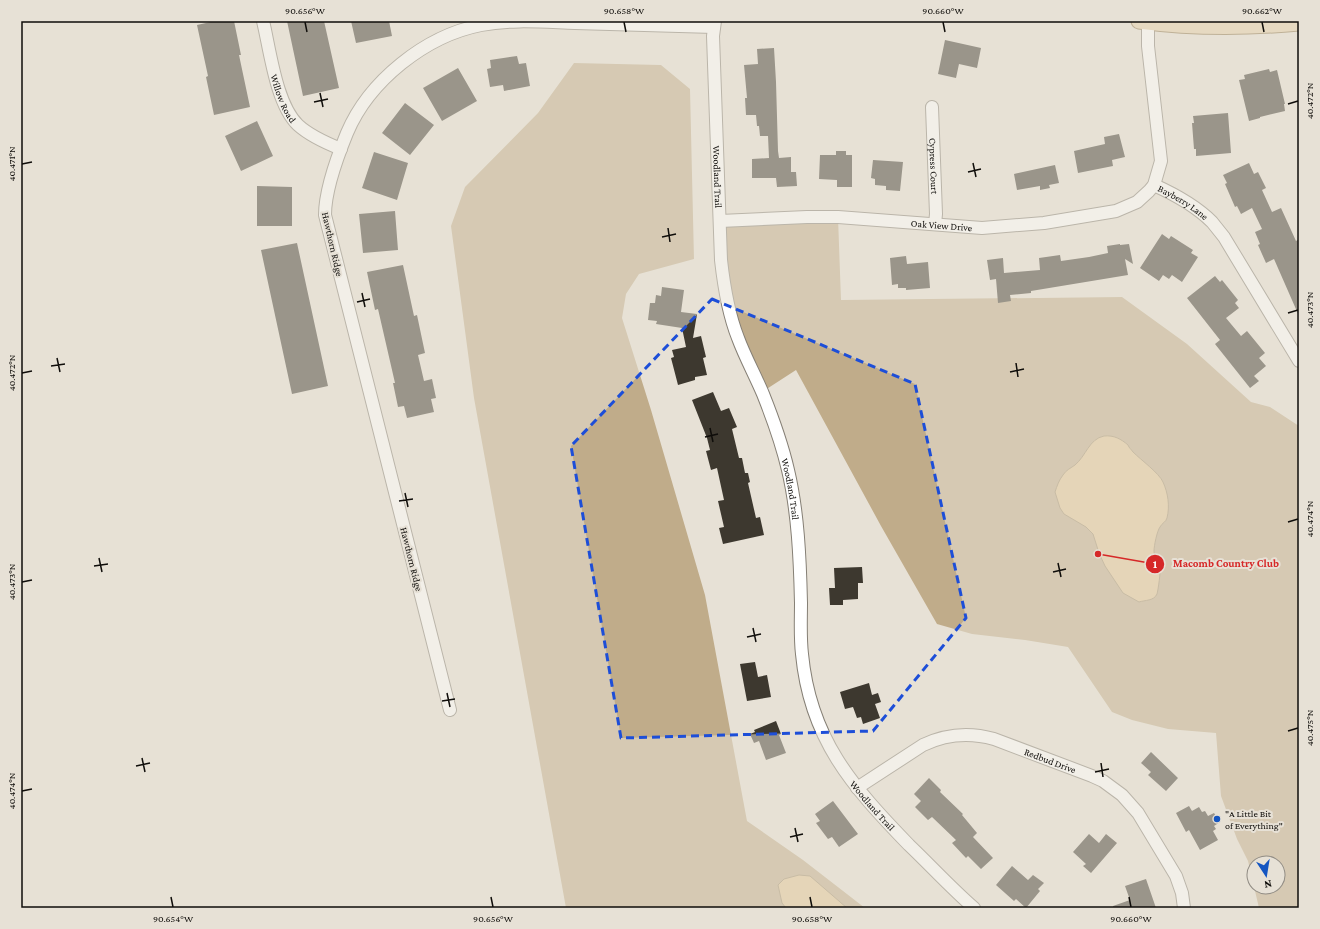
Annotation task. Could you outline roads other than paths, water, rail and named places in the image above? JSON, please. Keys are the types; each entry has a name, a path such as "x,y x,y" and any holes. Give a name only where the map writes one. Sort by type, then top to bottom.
{"main road":[{"path":"1144,22 1201,27 1299,23"}],"street":[{"name":"Willow Road","path":"263,21 279,88 290,115 311,135 340,149"},
{"name":"Hawthorn Ridge","path":"450,710 325,215 325,205 340,149 354,118 385,78 405,61 422,50 441,39 467,29 514,21 715,24"},
{"name":"Bayberry Lane","path":"1144,22 1161,162 1154,185 1170,192 1213,223 1224,237 1299,361"},
{"name":"Woodland Trail","path":"715,24 713,36 723,280 731,318 744,355 762,392 778,432 789,473 797,530 800,574 801,652 812,704 824,735 839,764 857,788 877,811 949,885 974,908"},
{"name":"Cypress Court","path":"932,107 936,214 935,224"},
{"name":"Oak View Drive","path":"720,221 807,216 982,228 1003,227 1044,223 1116,211 1137,202 1154,185"},
{"name":"Redbud Drive","path":"857,788 923,745 932,741 963,734 984,736 1001,742 1092,776 1103,781 1122,795 1142,818 1176,876 1182,893 1184,908"}],"place":[{"name":"Macomb Country Club","path":"1098,554"},
{"name":"\"A Little Bit of Everything\"","path":"1217,819"}]}
